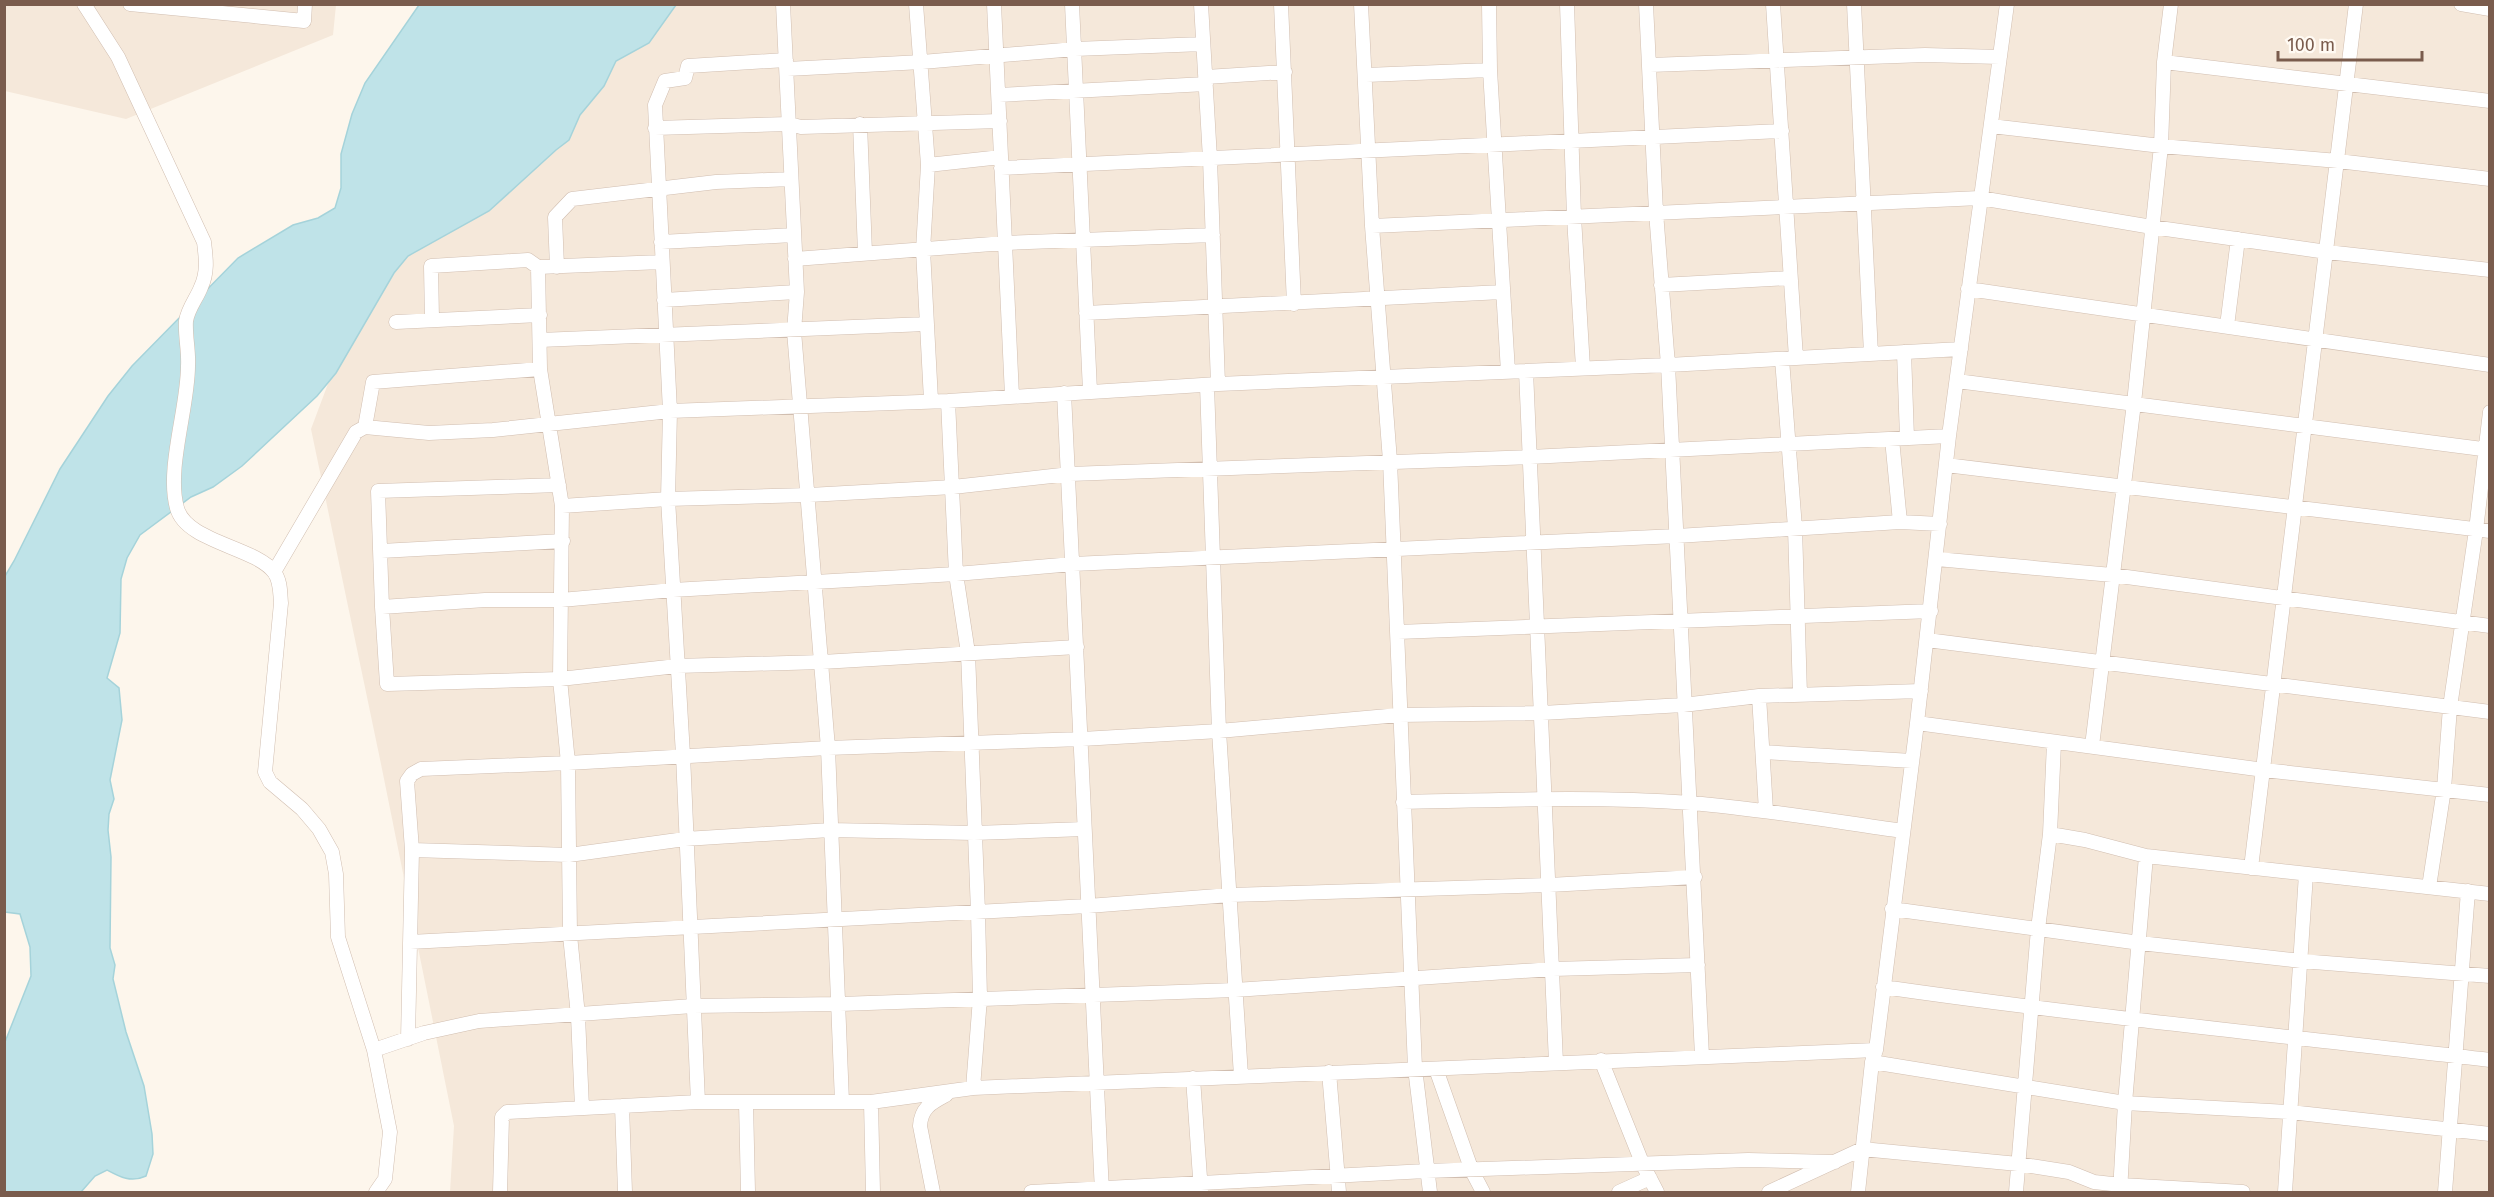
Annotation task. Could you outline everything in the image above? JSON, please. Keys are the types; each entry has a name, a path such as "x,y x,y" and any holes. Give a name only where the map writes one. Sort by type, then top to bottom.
{"street":[{"path":"84,4 118,57 204,242 207,265 201,288 194,298 186,319 188,366 175,467 177,508 184,522 197,531 254,559 274,572 280,586 281,603 265,772 270,782 302,809 320,829 332,852 336,874 338,937 374,1050 390,1132 385,1179 375,1192"},
{"path":"130,4 229,10 303,21 305,4"},
{"path":"791,4 783,5 795,259 794,330 828,748 830,830 840,1004 842,1102"},
{"path":"916,4 928,165 923,250 931,400"},
{"path":"994,4 1012,396"},
{"path":"1072,4 1090,391"},
{"path":"1201,4 1213,235 1211,469 1219,731 1241,1076"},
{"path":"1281,4 1294,304"},
{"path":"1361,4 1372,226 1390,461 1415,1068 1430,1192"},
{"path":"1489,4 1490,70 1508,372"},
{"path":"1567,4 1574,217 1583,368"},
{"path":"1646,4 1656,212 1668,365 1688,803 1695,877 1702,1056"},
{"path":"1773,4 1790,278 1789,443 1795,528 1800,695"},
{"path":"1854,4 1871,354"},
{"path":"1858,1192 1931,611 1949,436 2007,4"},
{"path":"2092,746 2134,403 2161,146 2164,62 2171,4"},
{"path":"2252,868 2356,4"},
{"path":"2461,4 2490,9"},
{"path":"698,1102 668,499 670,411 655,128 655,105 665,81 685,78 688,66 922,62 1075,49 1203,44"},
{"path":"1650,65 1925,55 2000,57"},
{"path":"2164,62 2490,101"},
{"path":"1366,75 1490,70"},
{"path":"999,95 1076,91 1285,72"},
{"path":"655,128 789,124 801,127 1000,121"},
{"path":"860,124 865,253"},
{"path":"1991,126 2161,146 2338,161 2490,179"},
{"path":"928,165 1001,162 1081,165 1782,131"},
{"path":"557,267 555,217 572,199 716,182 791,179"},
{"path":"1372,226 1980,198 2152,227 2327,252 2490,270"},
{"path":"661,242 793,235"},
{"path":"795,259 1005,243 1213,235"},
{"path":"2228,326 2238,239"},
{"path":"432,320 431,266 528,260 538,267 662,262"},
{"path":"538,267 540,369 562,506 560,679 568,764 570,935 578,1016 582,1108"},
{"path":"1661,285 1790,278"},
{"path":"1968,290 2490,364"},
{"path":"664,300 796,292"},
{"path":"1086,313 1502,292"},
{"path":"396,322 540,315"},
{"path":"540,340 926,324"},
{"path":"274,572 356,432 365,427 429,433 550,424 670,411 802,408 1090,391 1961,350"},
{"path":"1904,352 1907,438"},
{"path":"365,427 373,382 540,369"},
{"path":"1526,371 1556,1063"},
{"path":"1957,381 2304,424 2487,450"},
{"path":"1065,393 1102,1191"},
{"path":"948,401 956,574 968,652 978,912 980,998 973,1088"},
{"path":"2429,887 2444,789 2450,707 2463,624 2483,531 2490,412"},
{"path":"562,506 668,499 808,495 953,487 1070,474 1530,457 1949,436"},
{"path":"1892,439 1900,522"},
{"path":"1946,465 2483,531"},
{"path":"559,485 378,491 387,684 560,679 677,666 822,662 1077,647"},
{"path":"382,607 485,600 561,600 814,580 956,574 1073,564 1677,536 1900,522 1940,524"},
{"path":"381,551 563,541"},
{"path":"1937,559 2112,576 2490,626"},
{"path":"1398,632 1931,611"},
{"path":"1927,640 2490,712"},
{"path":"408,1038 412,850 407,781 420,769 568,764 682,755 828,748 1082,739 1219,731 1399,715 1542,713 1683,705 1759,696 1920,691"},
{"path":"1759,696 1766,811"},
{"path":"1917,723 2264,770 2490,795"},
{"path":"2016,1192 2038,928 2050,834 2054,743"},
{"path":"1762,752 1912,761"},
{"path":"1403,802 1545,798 1688,803 1766,811 1903,831"},
{"path":"412,850 569,855 685,839 830,830 974,833 1084,828"},
{"path":"2050,834 2085,840 2146,856 2490,894"},
{"path":"2121,1189 2125,1103 2146,856"},
{"path":"2285,1192 2306,874"},
{"path":"410,942 836,921 1230,895 1549,885 1695,877"},
{"path":"2445,1192 2468,891"},
{"path":"1892,909 2140,943 2301,961 2490,976"},
{"path":"374,1050 408,1038 479,1022 693,1006 840,1004 1235,990 1553,969 1698,966"},
{"path":"1883,987 2033,1008 2490,1060"},
{"path":"500,1192 503,1114 507,1112 698,1102 871,1102 973,1088 1702,1056 1874,1056 2125,1103 2290,1112 2490,1134"},
{"path":"1601,1060 1643,1165 1657,1192"},
{"path":"1436,1069 1473,1171 1483,1192"},
{"path":"1329,1072 1339,1192"},
{"path":"1194,1078 1201,1189"},
{"path":"933,1192 920,1126 921,1116 925,1108 953,1091"},
{"path":"746,1102 748,1192"},
{"path":"871,1102 873,1192"},
{"path":"622,1106 625,1192"},
{"path":"1769,1192 1862,1149 2018,1164 2069,1172 2121,1189 2243,1192"},
{"path":"1031,1192 1201,1189 1426,1172 1748,1160 1835,1162"},
{"path":"1619,1192 1650,1178"}],"shaded area":[{"path":"5,5 336,5 333,35 126,119 5,91"},
{"path":"595,5 2489,5 2489,1192 450,1192 454,1126 311,429 364,288"}],"water":[{"path":"419,5 676,5 649,43 616,61 604,86 580,115 569,140 489,211 408,256 394,273 336,373 317,396 242,466 213,487 191,497 140,535 127,558 121,579 120,633 107,678 119,688 122,720 110,780 114,799 109,814 108,830 111,857 110,948 115,965 113,979 126,1032 144,1086 153,1154 146,1176 141,1178 126,1178 107,1170 95,1176 81,1192 5,1192 5,1042 31,976 30,947 20,914 5,912 5,576 60,469 108,396 132,366 238,258 293,225 318,218 335,208 341,188 341,154 352,114 365,83"}]}
